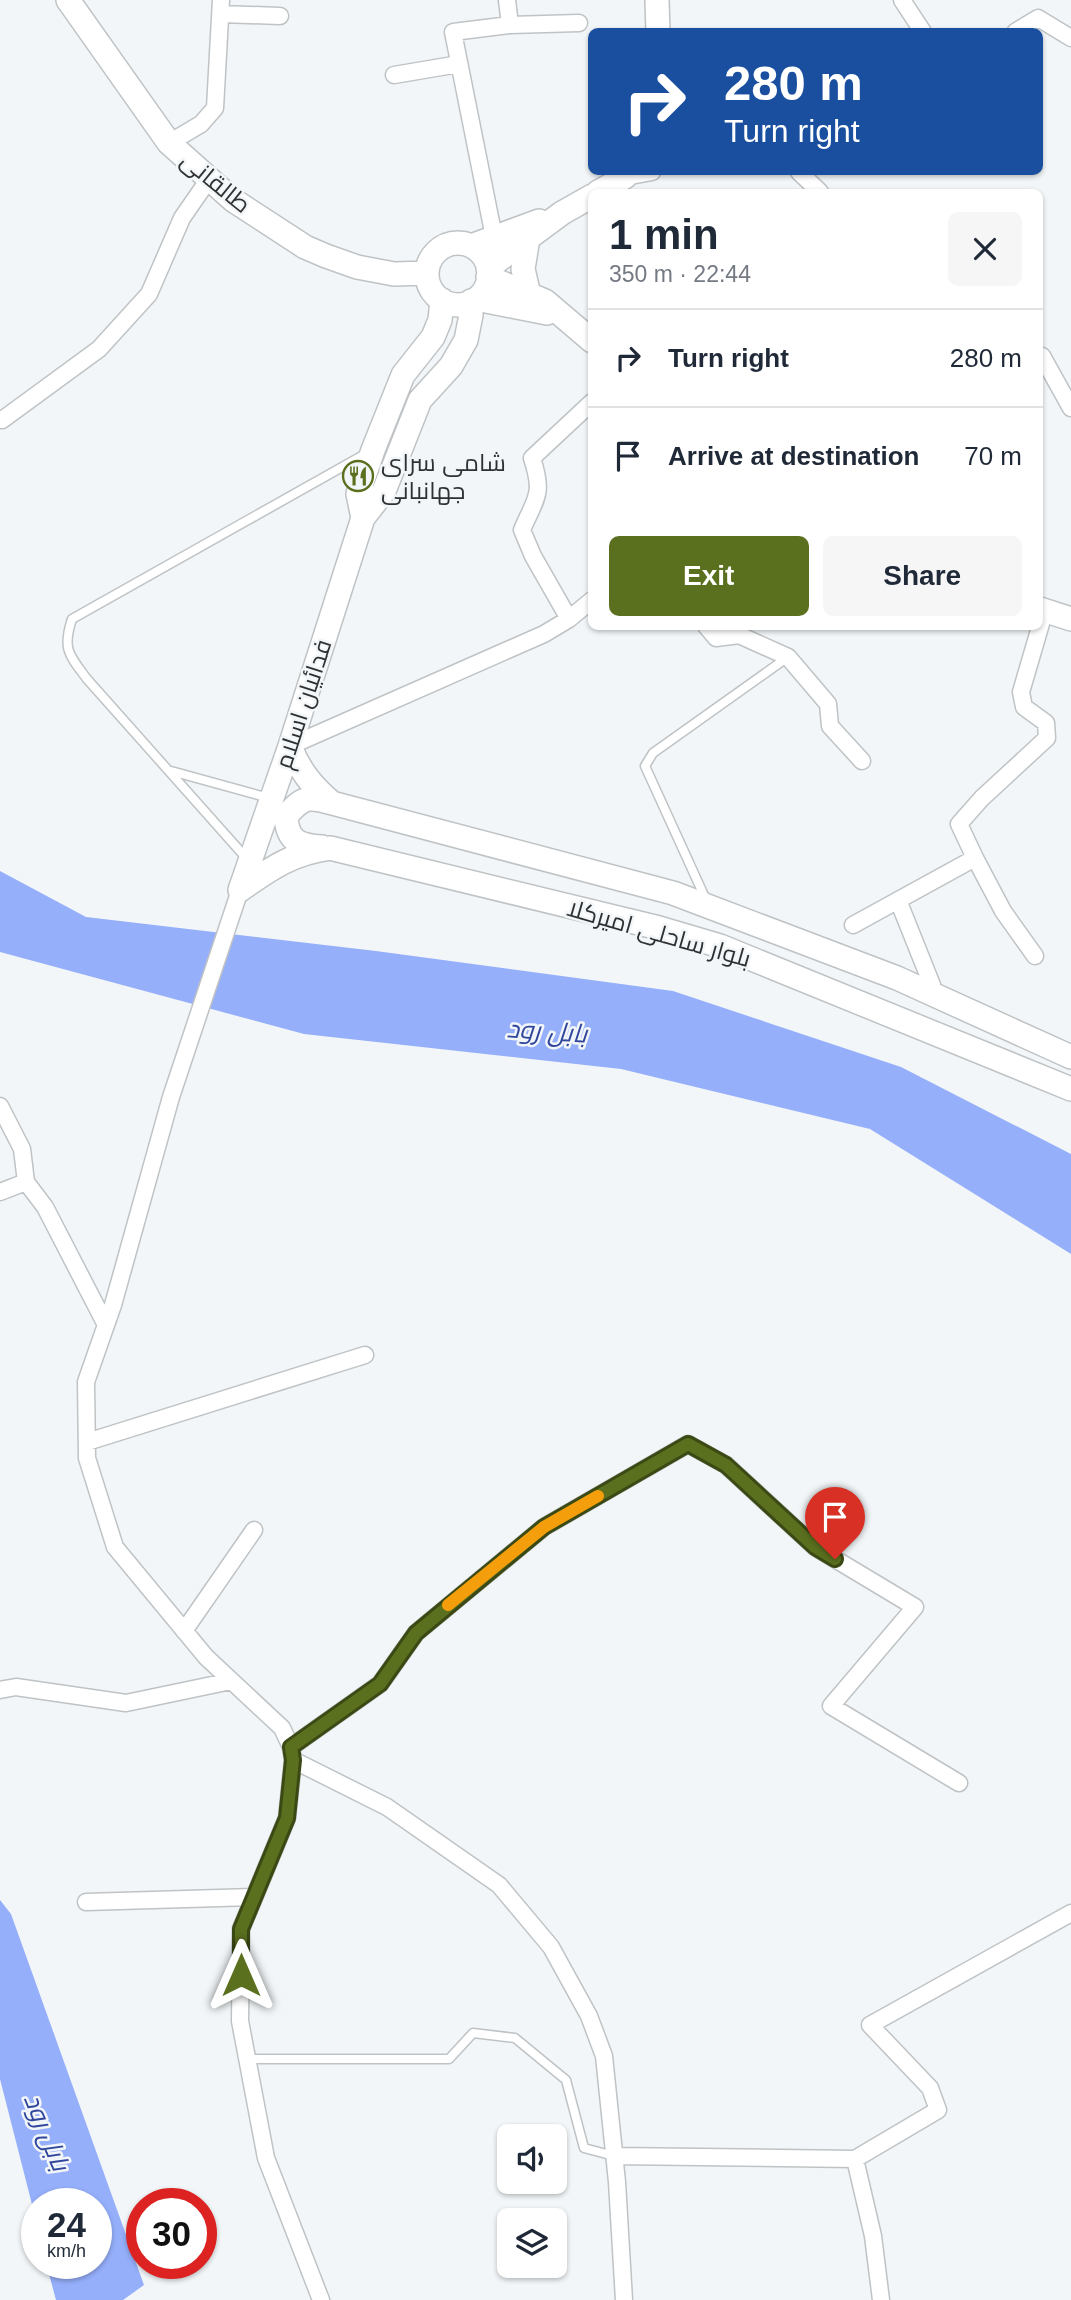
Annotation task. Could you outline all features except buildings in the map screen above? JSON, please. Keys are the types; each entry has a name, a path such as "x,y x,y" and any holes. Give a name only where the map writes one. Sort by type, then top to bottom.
{"main road":[{"name":"طالقانی","path":"68,0 169,143 233,200 305,247 357,267 394,274 426,274"},
{"path":"657,0 658,28"},
{"path":"603,189 624,175"},
{"path":"488,273 528,238 588,198"},
{"path":"471,246 562,213"},
{"path":"528,238 523,270 529,295"},
{"path":"474,300 485,289 488,273 482,255 471,246 455,243 441,247 430,259 426,274 430,288 442,300 453,304 474,300 564,317"},
{"path":"488,273 545,301 588,338"},
{"name":"فدائیان اسلام","path":"363,518 358,494 373,450 403,375 433,337 440,320 442,300"},
{"name":"فدائیان اسلام","path":"240,890 290,746 363,518 384,491 420,400 451,366 466,340 474,300"},
{"path":"1043,609 1071,619"},
{"name":"بلوار ساحلی امیرکلا","path":"290,746 296,763 307,779 332,803 673,893 897,978 1071,1057"},
{"path":"330,848 295,842 286,828 286,816 299,801 314,798 332,803"},
{"name":"بلوار ساحلی امیرکلا","path":"240,890 275,865 307,851 330,848 659,928 720,946 1071,1088"}],"street":[{"path":"507,0 510,25"},
{"path":"902,0 920,28"},
{"path":"169,143 201,124 215,108 221,7 280,16"},
{"path":"1022,28 1038,18 1071,38"},
{"path":"494,237 453,32 510,25 579,23"},
{"path":"394,75 459,64"},
{"path":"802,175 817,189"},
{"path":"2,420 99,349 149,294 182,218 209,179"},
{"path":"1043,358 1071,408"},
{"path":"569,619 533,556 522,530 539,496 539,479 532,458 588,406"},
{"path":"290,746 544,634 588,603"},
{"path":"709,630 716,638 744,631 788,657 828,704 830,726 862,761"},
{"path":"1035,956 1003,911 959,824 982,798 1047,738 1046,723 1024,707 1021,692 1037,630"},
{"path":"853,925 975,858"},
{"path":"240,890 171,1097 106,1325 86,1381 87,1458 115,1547 206,1657 282,1728 292,1753 287,1818 241,1929 240,2021 266,2158 321,2300"},
{"path":"898,900 932,985"},
{"path":"0,1105 22,1149 26,1182 45,1207 106,1325"},
{"path":"0,1192 26,1182"},
{"path":"87,1442 365,1355"},
{"path":"292,1753 380,1684 416,1633 544,1527 688,1444 726,1465 815,1547 915,1607 831,1706 959,1783"},
{"path":"184,1631 254,1530"},
{"path":"0,1690 16,1687 126,1703 231,1681"},
{"path":"292,1753 387,1807 499,1885 551,1947 589,2016 604,2056 624,2300"},
{"path":"86,1902 253,1897"},
{"path":"614,2156 855,2159 938,2110 930,2088 870,2025 1071,1913"},
{"path":"855,2159 873,2236 881,2300"}],"lane":[{"path":"250,862 87,678 69,654 66,639 72,619 373,450"},
{"path":"710,908 645,766 653,753 788,657"},
{"path":"171,771 271,799"},
{"path":"248,2059 449,2059 473,2033 515,2038 566,2080 584,2148 614,2156"}],"water":[{"name":"بابل رود","path":"0,871 86,917 376,951 673,991 901,1067 1071,1154 1071,1254 870,1129 621,1069 304,1034 0,952"},
{"name":"بابل رود","path":"0,1900 11,1914 109,2188 28,2188 0,2079"},
{"path":"112,2196 126,2235 126,2279 142,2279 144,2285 123,2300 56,2300 50,2279 112,2279"}],"slow traffic":[{"path":"448,1605 544,1527 598,1496"}],"place":[{"name":"شامی سرای جهانبانی","path":"358,476"}],"route":[{"path":"241,1975 241,1929 287,1818 293,1760 291,1747 380,1684 416,1633 544,1527 688,1444 726,1465 815,1547 835,1559"}]}
